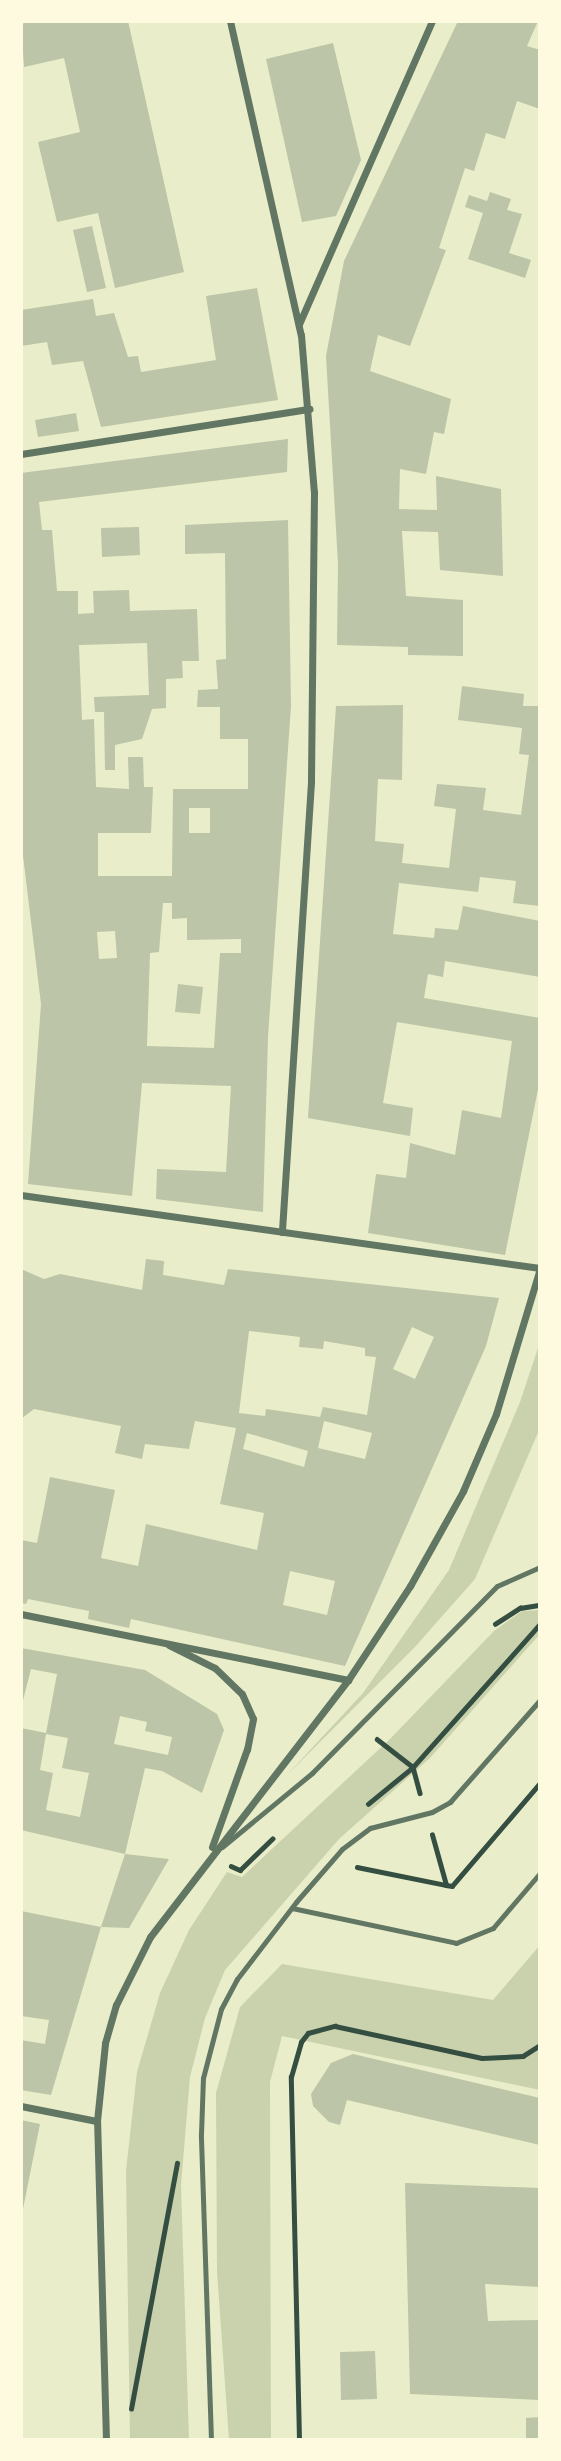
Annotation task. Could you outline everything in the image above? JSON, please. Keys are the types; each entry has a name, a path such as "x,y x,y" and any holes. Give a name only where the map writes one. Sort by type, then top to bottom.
{"street":[{"path":"230,21 299,324 310,409 315,623 312,782 282,1232"},
{"path":"299,324 432,21"},
{"path":"21,454 310,409"},
{"path":"21,1195 540,1268 496,1414 463,1490 410,1586 348,1680 208,1857 132,1967 105,2043 97,2121 106,2440"},
{"path":"21,1614 348,1680"},
{"path":"159,1640 215,1668 242,1694 253,1719 247,1749 208,1857"},
{"path":"21,2106 97,2121"}],"lane":[{"path":"208,1857 304,1781 497,1586 540,1567"},
{"path":"212,2440 201,2134 203,2078 221,2008 237,1979 331,1861 370,1828 426,1814 466,1787 540,1700"},
{"path":"292,1908 456,1943 483,1936 493,1928 540,1873"}],"path":[{"path":"377,1739 413,1767 446,1885"},
{"path":"331,1861 452,1886 540,1783"},
{"path":"299,2440 291,2077 301,2042 308,2033 335,2026 482,2059 523,2056 540,2045"},
{"path":"130,2413 179,2148"}],"green space":[{"path":"540,1342 540,1428 475,1579 415,1647 286,1776 363,1693 449,1570 520,1402"},
{"path":"540,1610 540,1634 430,1758 339,1839 225,1970 205,2018 190,2077 181,2185 189,2440 130,2440 126,2171 137,2072 160,1993 189,1930 227,1872 242,1877 390,1739 494,1631 522,1611"},
{"path":"540,1945 540,2090 282,2036 270,2082 271,2440 229,2440 217,2272 216,2093 240,2007 282,1964 493,2000"}],"building":[{"path":"34,21 128,21 184,272 115,288 98,213 57,222 38,142 80,132 64,58 24,67 21,24"},
{"path":"458,21 538,21 527,46 540,50 540,109 517,101 505,139 486,133 474,171 465,168 439,248 446,250 410,346 378,335 370,371 451,399 444,434 434,432 426,474 400,469 399,509 437,510 436,476 501,489 503,576 440,570 438,532 402,531 406,596 463,600 463,656 408,655 408,647 337,645 338,564 326,356 344,261"},
{"path":"333,43 361,160 336,216 302,222 266,59"},
{"path":"490,192 511,199 507,210 522,214 509,253 531,260 525,278 468,259 483,213 465,207 469,195 487,201"},
{"path":"92,226 106,288 87,292 73,230"},
{"path":"257,288 278,400 101,427 83,361 52,365 47,342 21,346 21,310 93,299 96,316 114,313 128,357 138,356 141,372 216,360 206,296"},
{"path":"76,413 79,431 38,437 35,420"},
{"path":"288,439 287,472 39,502 42,530 52,530 57,591 78,591 78,614 94,613 93,591 129,590 130,611 197,609 199,661 182,661 183,678 166,679 166,708 152,709 142,739 115,745 115,770 105,770 104,712 95,712 94,697 149,695 147,643 79,645 82,720 94,719 96,787 129,789 128,757 143,757 144,787 153,787 151,833 98,833 98,876 172,876 173,789 248,789 248,739 220,739 220,707 197,707 198,690 218,689 216,660 226,659 225,553 185,554 185,525 288,520 291,706 268,1037 263,1212 156,1199 157,1169 226,1172 231,1086 142,1083 132,1196 28,1184 41,1004 21,839 21,473","holes":["189,808 210,808 210,833 189,833","163,903 172,903 172,919 187,918 187,940 241,939 241,953 220,953 214,1048 147,1046 150,953 159,952","115,931 117,958 99,959 97,932"]},
{"path":"139,527 140,555 102,557 101,528"},
{"path":"462,686 524,694 523,706 540,706 540,906 513,903 516,881 480,877 478,892 399,883 393,934 434,938 435,928 458,930 463,906 540,921 540,977 445,961 443,977 428,974 424,998 540,1018 540,1079 505,1255 368,1233 376,1174 406,1178 410,1143 455,1155 462,1110 501,1118 512,1041 397,1022 383,1103 413,1108 410,1136 308,1118 336,706 403,705 402,780 378,779 375,841 404,844 402,863 449,868 456,809 434,806 437,784 486,788 483,810 521,815 529,755 519,754 522,728 458,720"},
{"path":"178,984 203,987 200,1014 175,1012"},
{"path":"146,1259 164,1261 163,1275 224,1285 228,1269 499,1298 486,1346 345,1666 131,1619 129,1628 88,1619 89,1611 28,1599 26,1604 21,1603 21,1540 37,1543 50,1477 115,1490 101,1558 138,1566 146,1524 257,1550 264,1513 220,1504 236,1428 195,1421 189,1449 145,1444 142,1459 115,1453 121,1426 34,1409 21,1419 21,1269 44,1279 60,1274 142,1290","holes":["412,1327 434,1337 415,1379 393,1369","249,1331 300,1337 299,1347 323,1349 324,1341 365,1348 365,1356 376,1357 367,1415 323,1407 320,1417 266,1409 265,1416 239,1413","324,1421 372,1433 365,1459 318,1448","247,1433 308,1451 304,1467 243,1449","290,1571 335,1581 327,1615 283,1605"]},
{"path":"21,1648 145,1670 217,1714 224,1730 202,1793 162,1771 145,1768 125,1854 21,1830 21,1728 46,1733 57,1674 31,1669 21,1708","holes":["120,1716 147,1722 145,1731 172,1737 168,1755 114,1744","46,1734 68,1738 62,1768 89,1773 80,1817 46,1810 53,1773 40,1770"]},
{"path":"125,1854 169,1859 129,1928 101,1927"},
{"path":"21,1911 101,1927 51,2095 21,2090 21,2040 45,2044 49,2020 21,2016"},
{"path":"353,2054 540,2098 540,2145 347,2100 340,2125 329,2122 313,2106 311,2094 331,2063"},
{"path":"21,2120 40,2124 22,2214 21,2214"},
{"path":"405,2183 540,2188 540,2287 485,2284 488,2321 540,2320 540,2400 410,2394"},
{"path":"375,2351 377,2399 341,2400 340,2352"},
{"path":"540,2417 540,2440 526,2440 526,2418"}]}
